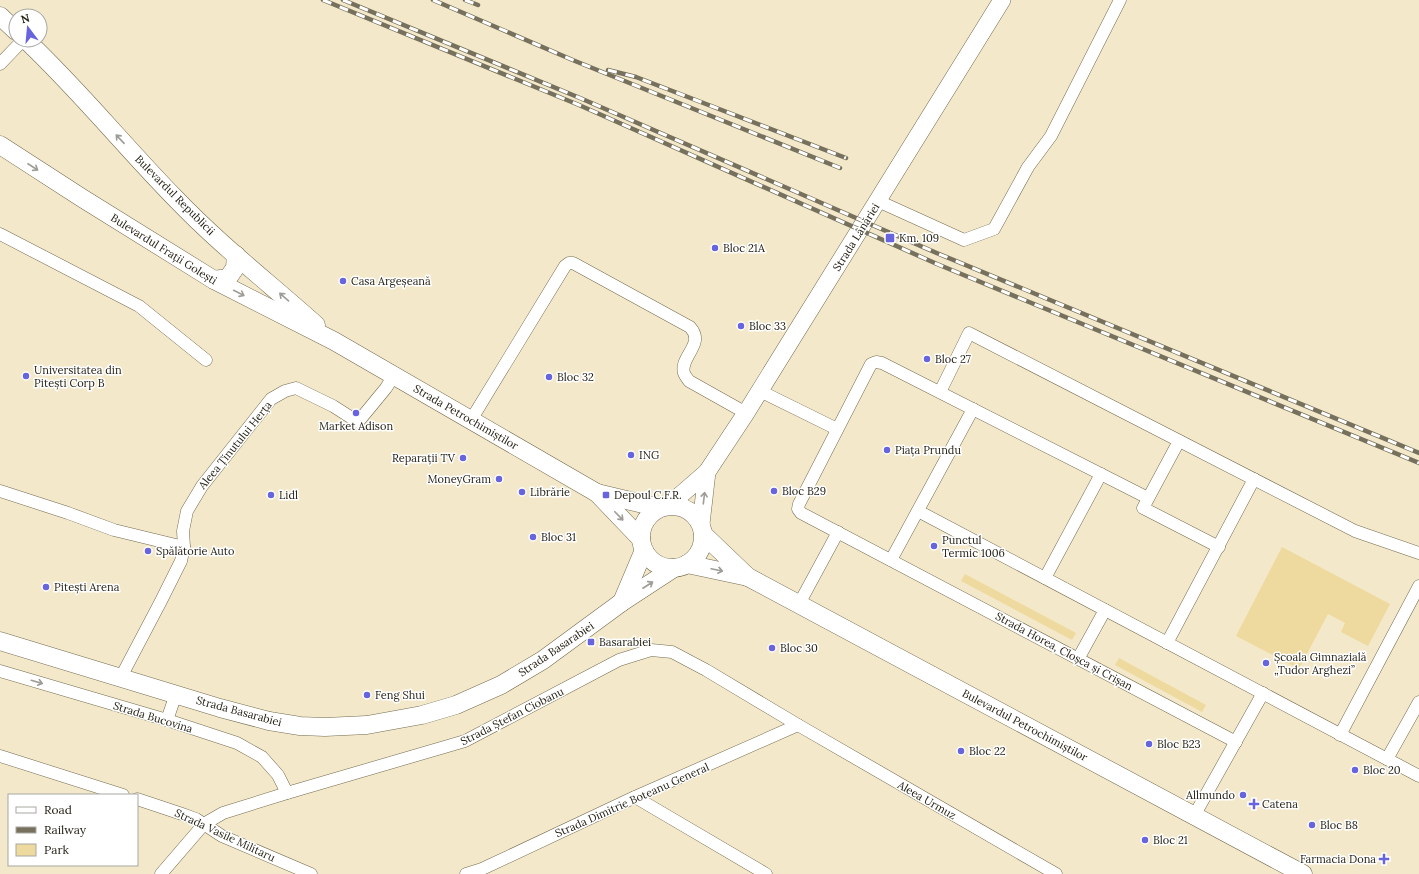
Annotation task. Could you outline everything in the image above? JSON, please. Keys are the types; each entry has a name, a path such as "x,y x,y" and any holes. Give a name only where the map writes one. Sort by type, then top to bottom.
{"main road":[{"path":"0,16 8,24"},
{"name":"Bulevardul Republicii","path":"33,48 51,64 176,200 334,341"},
{"name":"Bulevardul Frații Golești","path":"0,145 214,280 334,341"},
{"path":"214,280 228,278 235,268 236,255"},
{"name":"Strada Petrochimiștilor","path":"334,341 597,493 664,507"},
{"name":"Strada Petrochimiștilor","path":"597,493 642,544"},
{"path":"622,602 642,544 642,530 645,520 652,513 664,507 679,506 688,509 695,516 702,529 703,543 700,551 694,558 681,566 665,567 656,564 649,558 642,544"},
{"name":"Bulevardul Petrochimiștilor","path":"702,529 748,577 1302,874"},
{"name":"Bulevardul Petrochimiștilor","path":"681,566 748,577"},
{"name":"Strada Basarabiei","path":"0,641 269,721 300,726 325,727 367,724 422,715 456,705 501,685 543,660 622,602 681,566"}],"street":[{"name":"Strada Lânăriei","path":"707,472 760,391 1002,0"},
{"path":"878,201 964,240 994,229 1028,167 1051,136 1115,1"},
{"path":"0,64 16,48"},
{"path":"0,234 139,306 206,360"},
{"path":"471,420 565,266 569,263 573,263 690,327 694,332 696,340 683,368 684,374 689,381 746,413"},
{"path":"940,392 969,333 1355,531 1419,553"},
{"name":"Strada Horea, Cloșca și Crișan","path":"1148,498 940,392 882,363 876,362 871,364 799,504 798,509 801,513 1236,742"},
{"name":"Aleea Ținutului Herța","path":"121,677 181,561 184,547 183,531 187,511 202,486 271,399 285,391 296,388 334,406 358,422 394,376"},
{"path":"760,391 837,429"},
{"path":"891,560 973,409"},
{"path":"1179,441 1143,508 1219,547"},
{"path":"664,507 707,472"},
{"path":"702,529 707,472"},
{"path":"1045,578 1101,474"},
{"path":"1167,643 1254,479"},
{"path":"0,491 120,531 184,547"},
{"path":"918,511 1419,776"},
{"path":"799,604 838,532"},
{"path":"1340,735 1419,586"},
{"path":"1078,659 1105,610"},
{"name":"Strada Ștefan Ciobanu","path":"161,874 204,824 223,813 465,742 619,660 651,650 672,652 706,670 798,725"},
{"name":"Strada Bucovina","path":"0,671 167,720 237,744 262,757 278,775 287,793"},
{"path":"1194,816 1263,693"},
{"path":"167,720 176,694"},
{"path":"1387,759 1419,702"},
{"name":"Strada Dimitrie Boteanu General","path":"466,874 798,725"},
{"name":"Aleea Urmuz","path":"798,725 1056,874"},
{"path":"0,756 120,794"},
{"path":"635,797 766,874"},
{"name":"Strada Vasile Militaru","path":"138,799 182,814 204,824 222,836 311,874"}],"green space":[{"path":"1282,547 1390,604 1368,646 1341,632 1345,623 1328,614 1299,669 1236,636"},
{"path":"965,574 1076,633 1072,640 961,581"},
{"path":"1119,658 1206,705 1202,712 1115,665"}],"railway":[{"path":"323,0 579,105 937,264 1419,463"},
{"path":"343,0 580,98 939,254 1419,453"},
{"path":"433,0 575,61 840,168"},
{"path":"465,0 478,5"},
{"path":"608,70 636,77 846,158"}],"place":[{"name":"Km. 109","path":"890,238"},
{"name":"Bloc 21A","path":"715,248"},
{"name":"Casa Argeșeană","path":"343,281"},
{"name":"Bloc 33","path":"741,326"},
{"name":"Bloc 27","path":"927,359"},
{"name":"Universitatea din Pitești Corp B","path":"26,376"},
{"name":"Bloc 32","path":"549,377"},
{"name":"Market Adison","path":"356,413"},
{"name":"Piața Prundu","path":"887,450"},
{"name":"ING","path":"631,455"},
{"name":"Reparații TV","path":"463,458"},
{"name":"MoneyGram","path":"499,479"},
{"name":"Bloc B29","path":"774,491"},
{"name":"Librărie","path":"522,492"},
{"name":"Lidl","path":"271,495"},
{"name":"Depoul C.F.R.","path":"606,495"},
{"name":"Bloc 31","path":"533,537"},
{"name":"Punctul Termic 1006","path":"934,546"},
{"name":"Spălătorie Auto","path":"148,551"},
{"name":"Pitești Arena","path":"46,587"},
{"name":"Basarabiei","path":"591,642"},
{"name":"Bloc 30","path":"772,648"},
{"name":"Școala Gimnazială „Tudor Arghezi”","path":"1266,663"},
{"name":"Feng Shui","path":"367,695"},
{"name":"Bloc B23","path":"1149,744"},
{"name":"Bloc 22","path":"961,751"},
{"name":"Bloc 20","path":"1355,770"},
{"name":"Allmundo","path":"1243,795"},
{"name":"Catena","path":"1254,804"},
{"name":"Bloc B8","path":"1312,825"},
{"name":"Bloc 21","path":"1145,840"},
{"name":"Farmacia Dona","path":"1384,859"}]}
